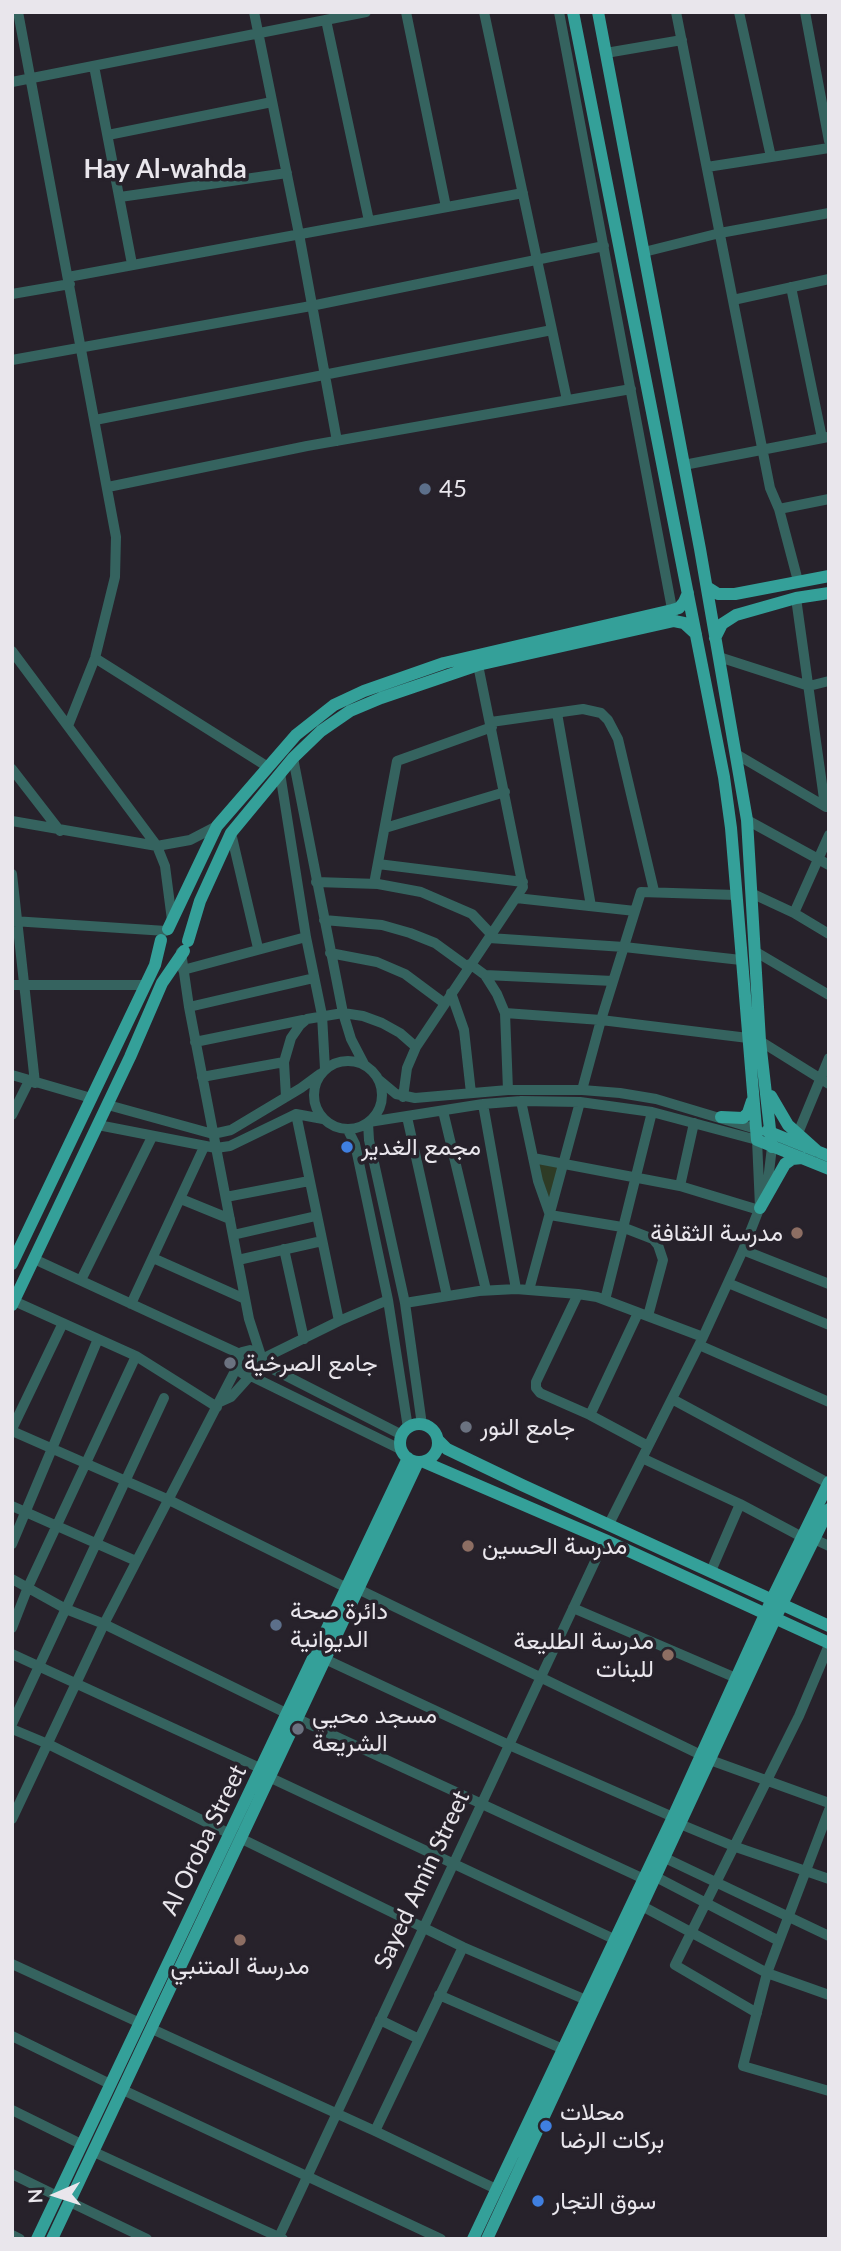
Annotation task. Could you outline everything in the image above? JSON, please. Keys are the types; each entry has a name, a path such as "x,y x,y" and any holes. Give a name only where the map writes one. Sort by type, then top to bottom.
{"main road":[{"path":"573,12 724,777 741,960 754,1039 773,1101 796,1139"},
{"path":"598,12 707,587 747,820 756,953 753,1094 757,1134 772,1147 829,1169"},
{"path":"684,573 692,563 700,564 703,568"},
{"path":"707,587 718,594 735,594 829,576"},
{"path":"13,1303 108,1105 162,983 184,949 200,901 231,833 293,758 321,731 350,711 478,665 673,616 688,592"},
{"path":"715,638 728,618 796,598 829,593"},
{"path":"184,949 169,953 162,945 217,826 308,724 334,705 364,691 444,663 673,616 696,635"},
{"path":"703,668 707,672 713,672 719,669 720,660"},
{"path":"168,930 181,928 185,931 184,949"},
{"path":"12,1264 155,965 168,930"},
{"path":"764,1075 772,1147"},
{"path":"720,1117 743,1118 751,1106 753,1094"},
{"path":"757,1134 771,1132 796,1139 823,1154"},
{"path":"760,1209 785,1164 792,1158 803,1158"},
{"path":"27,1233 43,1240"},
{"path":"829,1626 447,1449 432,1430 422,1425 405,1432 413,1458 605,1540 829,1644"},
{"name":"Al Oroba Street","path":"37,2239 81,2144 152,2029 236,1837 413,1458 436,1451 438,1440"},
{"path":"477,2238 496,2189 586,2000 677,1821 808,1538 829,1482"},
{"path":"808,1538 829,1509"},
{"name":"Al Oroba Street","path":"293,1716 327,1660 353,1589"},
{"path":"706,1758 736,1678 770,1616"},
{"path":"477,2238 642,1906 650,1878 665,1858 677,1821"},
{"name":"Al Oroba Street","path":"52,2239 94,2152 140,2023 236,1837"}],"street":[{"path":"18,12 116,537 115,577 95,658 68,726"},
{"path":"254,12 337,441"},
{"path":"12,82 366,12"},
{"path":"406,12 446,207"},
{"path":"484,12 567,400"},
{"path":"559,12 673,616"},
{"path":"676,12 770,488 779,509 799,581"},
{"path":"739,12 771,157"},
{"path":"805,12 829,141"},
{"path":"326,20 369,221"},
{"path":"606,53 682,40"},
{"path":"94,66 132,264"},
{"path":"107,135 272,102"},
{"path":"707,167 829,148"},
{"path":"120,197 287,173"},
{"path":"12,294 132,264 523,193"},
{"path":"644,253 720,233 829,213"},
{"path":"12,360 311,306 604,246"},
{"path":"733,300 829,279"},
{"path":"684,465 826,437 791,288"},
{"path":"96,420 552,330"},
{"path":"108,488 337,441 631,389"},
{"path":"779,509 829,499"},
{"path":"796,598 827,807"},
{"path":"12,651 157,846 165,866 168,930 14,921"},
{"path":"95,658 268,767"},
{"path":"720,660 809,686 829,681"},
{"path":"403,1097 407,1068 416,1047 523,887 478,665"},
{"path":"374,884 397,761 492,725 583,709 601,713 618,739 654,891"},
{"path":"557,713 591,906"},
{"path":"736,754 827,807"},
{"path":"293,758 343,1013 351,1039 364,1065 387,1088 403,1097 436,1097 508,1090 582,1090 656,1099 720,1117 757,1134"},
{"path":"12,769 60,831"},
{"path":"280,773 306,937 322,1015 322,1072 314,1087 314,1101 323,1119"},
{"path":"385,828 505,792"},
{"path":"747,820 829,865"},
{"path":"12,821 157,846 190,841 217,826"},
{"path":"231,833 258,948"},
{"path":"794,913 829,835"},
{"path":"378,864 523,882"},
{"path":"12,874 14,921 24,985 32,1082 12,1115"},
{"path":"316,883 374,884 421,892 472,914 490,936 741,960"},
{"path":"582,1090 641,892 736,895"},
{"path":"751,892 829,934"},
{"path":"516,898 635,911"},
{"path":"324,920 382,925 410,933 435,943 485,975 613,981"},
{"path":"183,970 306,937"},
{"path":"184,949 183,970 195,1042 249,1319 262,1360 259,1372 250,1376 231,1397 218,1404"},
{"path":"330,953 377,962 405,974 444,1003"},
{"path":"756,953 829,995"},
{"path":"485,975 505,1013 508,1090"},
{"path":"189,1007 314,978"},
{"path":"12,985 145,985"},
{"path":"451,993 464,1030 471,1093"},
{"path":"195,1042 343,1013 382,1023 400,1033 416,1047"},
{"path":"505,1013 601,1020 754,1039 829,1084"},
{"path":"286,1097 284,1062 290,1038 307,1019"},
{"path":"796,1139 829,1058"},
{"path":"108,1105 213,1134 231,1130 344,1061 364,1065"},
{"path":"202,1077 284,1062"},
{"path":"12,1075 90,1098"},
{"path":"378,1079 382,1100 377,1113 368,1122 369,1140 405,1303 422,1425"},
{"path":"98,1125 216,1148 230,1146 296,1114 323,1119 335,1127 348,1130 368,1122 483,1104 521,1101 580,1102 652,1111 694,1123 757,1134"},
{"path":"521,1101 533,1158 550,1215"},
{"path":"529,1290 580,1102"},
{"path":"483,1104 516,1289"},
{"path":"443,1111 486,1290"},
{"path":"604,1300 652,1111"},
{"path":"296,1114 339,1321"},
{"path":"407,1117 447,1296"},
{"path":"680,1186 694,1123"},
{"path":"348,1130 355,1144 388,1300 405,1432"},
{"path":"757,1134 760,1209"},
{"path":"81,1280 152,1137"},
{"path":"131,1304 204,1147"},
{"path":"609,1524 701,1341 743,1250 760,1209 770,1175 772,1147"},
{"path":"533,1158 680,1186 760,1209"},
{"path":"226,1197 309,1181"},
{"path":"181,1199 230,1219"},
{"path":"550,1215 622,1227 653,1238 662,1251 663,1260 643,1315 590,1415"},
{"path":"233,1235 316,1216"},
{"path":"238,1260 322,1241"},
{"path":"285,1249 304,1339"},
{"path":"743,1250 829,1284"},
{"path":"153,1258 245,1299"},
{"path":"34,1259 241,1353 250,1350 262,1360 405,1432"},
{"path":"728,1283 829,1325"},
{"path":"405,1303 486,1290 516,1289 578,1294 604,1300 701,1341 829,1402"},
{"path":"578,1294 536,1382 536,1388 540,1393 590,1415 648,1446"},
{"path":"262,1360 339,1321 388,1300"},
{"path":"13,1303 136,1356 218,1404"},
{"path":"12,1819 104,1624 237,1367 237,1360 248,1333 249,1319"},
{"path":"63,1323 12,1430 167,1499 706,1758 829,1803"},
{"path":"12,1544 98,1339"},
{"path":"12,1628 28,1587 136,1356"},
{"path":"237,1367 243,1375 250,1376 413,1458"},
{"path":"164,1398 12,1726 463,1947 586,2000"},
{"path":"672,1399 829,1482"},
{"path":"642,1458 829,1546"},
{"path":"711,1571 740,1504"},
{"path":"12,1506 136,1561"},
{"name":"Sayed Amin Street","path":"280,2238 605,1540"},
{"path":"12,1580 66,1609 104,1624 481,1805 650,1878 779,1941"},
{"path":"573,1608 736,1678"},
{"path":"757,2013 675,1965 799,1716 829,1644"},
{"path":"12,1654 77,1682 616,1940"},
{"path":"327,1660 733,1846 829,1879"},
{"path":"829,1810 767,1973 743,2066 829,2091"},
{"path":"665,1858 829,1936"},
{"path":"642,1906 767,1973 829,1995"},
{"path":"376,2131 463,1947"},
{"path":"12,1964 140,2023"},
{"path":"439,1995 563,2049"},
{"path":"380,2020 419,2039"},
{"path":"152,2029 496,2189"},
{"path":"12,2036 441,2239"},
{"path":"12,2110 81,2144"},
{"path":"94,2152 280,2238"},
{"path":"12,2174 57,2196"},
{"path":"70,2202 147,2239"},
{"path":"12,2235 20,2239"}],"green space":[{"path":"538,1163 559,1167 547,1205"}],"place":[{"name":"45","path":"425,489"},
{"name":"مجمع الغدير","path":"347,1147"},
{"name":"مدرسة الثقافة","path":"797,1233"},
{"name":"جامع الصرخية","path":"230,1363"},
{"name":"جامع النور","path":"466,1427"},
{"name":"مدرسة الحسين","path":"468,1546"},
{"name":"دائرة صحة الديوانية","path":"276,1625"},
{"name":"مدرسة الطليعة للبنات","path":"668,1655"},
{"name":"مسجد محيي الشريعة","path":"298,1729"},
{"name":"مدرسة المتنبي","path":"240,1940"},
{"name":"محلات بركات الرضا","path":"546,2126"},
{"name":"سوق التجار","path":"538,2201"}],"district":[{"name":"Hay Al-wahda","path":"165,170"}]}
